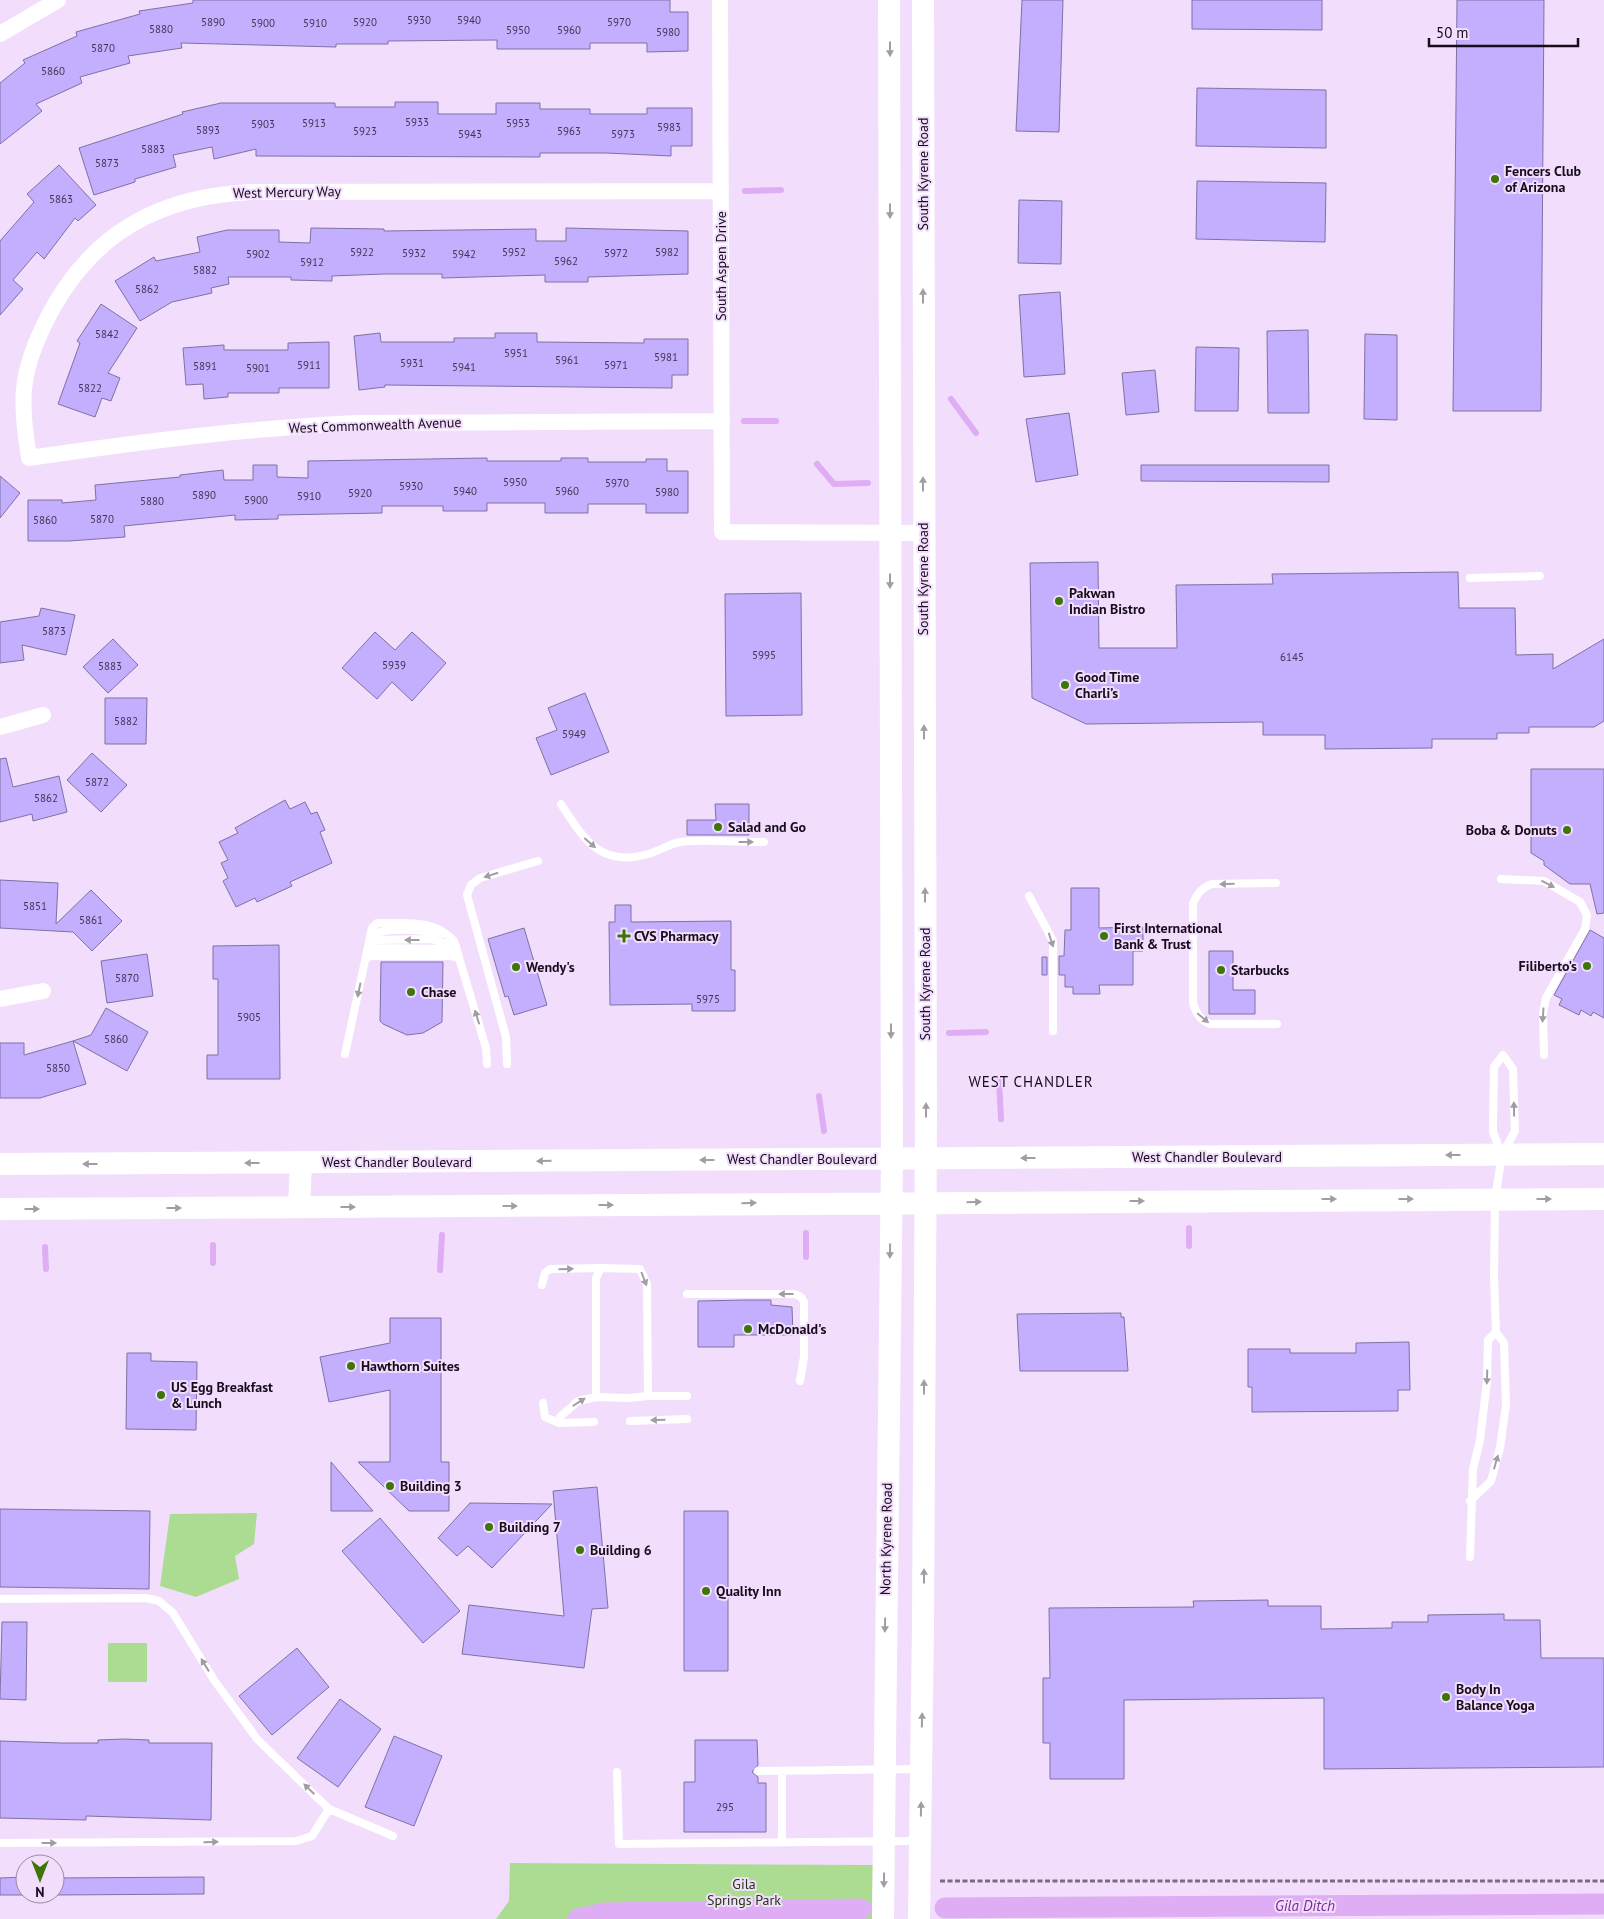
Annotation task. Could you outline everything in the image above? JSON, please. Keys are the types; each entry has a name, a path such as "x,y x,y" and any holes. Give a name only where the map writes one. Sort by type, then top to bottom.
{"main road":[{"path":"889,0 892,1158"},
{"name":"South Kyrene Road","path":"923,0 926,1158"},
{"path":"891,831 904,788 924,765"},
{"name":"West Chandler Boulevard","path":"0,1164 1604,1154"},
{"name":"North Kyrene Road","path":"884,1919 890,1202 892,1158"},
{"path":"919,1919 926,1158"},
{"path":"299,1207 301,1162"},
{"path":"0,1209 1604,1199"}],"street":[{"path":"0,34 58,0"},
{"name":"South Aspen Drive","path":"720,0 722,532 890,532"},
{"name":"West Mercury Way","path":"30,458 24,415 24,390 28,366 41,329 74,275 101,246 129,225 164,208 196,198 252,192 721,191"},
{"name":"West Commonwealth Avenue","path":"30,458 135,442 302,426 368,423 722,421"},
{"path":"890,532 923,533"},
{"path":"0,727 42,715"},
{"path":"0,999 43,991"}],"lane":[{"path":"1470,578 1540,576"},
{"path":"561,804 586,841 600,852 618,858 648,854 680,842 764,842"},
{"path":"507,1064 506,1037 467,895 471,885 480,878 538,861"},
{"path":"1501,879 1544,881 1580,902 1587,915 1586,929 1544,1004 1544,1055"},
{"path":"1276,883 1212,884 1203,887 1197,894 1193,904 1193,1003 1201,1019 1210,1024 1277,1024"},
{"path":"1029,896 1053,942 1054,1031"},
{"path":"344,1054 372,928 377,923 429,924 448,934 458,953 486,1048 487,1064"},
{"path":"368,947 375,940 430,940 458,953"},
{"path":"368,947 372,956 457,957 458,953"},
{"path":"1470,1501 1491,1480 1500,1448 1506,1404 1504,1343 1496,1332 1495,1199 1502,1155 1515,1131 1513,1069 1503,1055 1494,1067 1493,1122 1493,1132 1502,1155"},
{"path":"542,1285 544,1273 550,1269 601,1268 640,1270 647,1284 648,1396"},
{"path":"596,1397 596,1278 601,1268"},
{"path":"686,1294 795,1294 801,1297 804,1302 804,1357 800,1381"},
{"path":"1470,1557 1470,1501 1473,1469 1480,1440 1487,1381 1488,1340 1496,1332"},
{"path":"559,1423 562,1414 585,1397 687,1396"},
{"path":"543,1402 544,1417 559,1423 594,1422"},
{"path":"630,1421 687,1419"},
{"path":"0,1599 146,1598 159,1601 173,1613 214,1680 257,1739 329,1808 393,1836"},
{"path":"758,1771 921,1769"},
{"path":"782,1770 782,1842"},
{"path":"617,1772 619,1844 920,1840"},
{"path":"0,1843 296,1841 312,1836 329,1808"}],"path":[{"path":"920,1881 1604,1881"}],"green space":[{"path":"257,1513 254,1544 235,1556 239,1579 196,1597 160,1586 170,1514"},
{"path":"108,1643 147,1643 147,1682 108,1682"},
{"name":"Gila Springs Park","path":"510,1863 873,1865 872,1919 496,1919 509,1901"}],"building":[{"path":"193,0 670,0 670,12 688,12 688,51 647,52 647,43 590,43 590,49 497,49 497,40 388,41 388,44 336,44 336,47 181,43 182,48 128,56 130,63 80,77 82,83 36,104 42,111 0,144 0,83 25,63 23,60 77,36 76,32 140,14 139,11 193,3"},
{"path":"1022,0 1063,0 1059,132 1016,131"},
{"path":"1192,0 1322,0 1322,30 1192,29"},
{"path":"1457,0 1544,0 1541,411 1453,411"},
{"path":"1197,88 1326,90 1326,148 1196,146"},
{"path":"395,102 438,102 438,114 496,114 496,103 540,103 540,109 590,109 590,114 647,114 647,108 692,108 692,146 671,146 671,156 606,153 540,153 540,157 256,156 256,149 214,159 212,147 173,155 176,167 135,179 135,182 94,195 79,148 183,114 182,112 221,103 335,103 335,107 395,107"},
{"path":"59,165 96,205 78,221 75,218 44,259 37,252 13,280 23,289 0,315 0,241 34,202 27,194"},
{"path":"1197,181 1326,183 1325,242 1196,239"},
{"path":"1019,200 1062,201 1061,264 1018,263"},
{"path":"311,228 384,229 384,231 536,229 536,241 566,241 566,228 688,231 688,274 588,277 588,282 545,282 545,275 442,278 442,274 384,274 332,276 332,281 291,280 291,277 228,277 229,284 211,288 212,293 172,302 140,321 115,281 154,257 156,261 200,252 197,237 227,230 279,230 279,242 310,243"},
{"path":"1060,292 1065,374 1024,377 1019,295"},
{"path":"101,304 137,328 108,373 120,378 111,401 102,398 95,417 58,404 80,343 77,341"},
{"path":"1308,330 1309,413 1268,413 1267,331"},
{"path":"380,333 381,342 454,342 454,338 495,338 495,333 537,333 537,342 644,343 644,339 688,339 688,375 672,375 672,388 385,385 385,387 359,390 354,336"},
{"path":"1365,334 1397,335 1397,420 1364,419"},
{"path":"329,342 329,388 279,388 279,393 228,393 228,397 204,399 203,384 186,385 183,348 224,345 224,350 288,350 288,343"},
{"path":"1196,347 1239,348 1238,411 1195,411"},
{"path":"1155,370 1159,412 1126,415 1122,373"},
{"path":"1069,413 1078,475 1036,482 1026,419"},
{"path":"487,458 487,461 561,461 561,458 588,458 588,462 646,462 646,459 667,459 667,471 688,471 688,513 646,513 646,504 588,504 588,513 545,513 545,503 487,503 487,511 443,511 443,506 382,506 382,513 278,515 278,519 235,520 235,515 124,526 125,537 69,541 28,541 28,500 62,500 62,503 96,500 95,485 180,477 180,475 223,470 224,480 253,480 253,465 277,465 277,477 308,478 308,461"},
{"path":"1141,465 1329,465 1329,482 1141,481"},
{"path":"0,476 20,493 0,518"},
{"path":"1098,562 1099,648 1177,648 1176,585 1273,584 1272,574 1458,572 1459,608 1515,608 1516,655 1553,654 1553,669 1604,639 1604,721 1594,727 1529,727 1529,733 1497,733 1497,739 1432,739 1432,748 1325,749 1325,735 1263,735 1263,722 1086,724 1032,698 1030,563"},
{"path":"801,593 802,715 726,716 725,594"},
{"path":"41,608 75,615 66,655 22,645 24,660 0,663 0,622 39,616"},
{"path":"375,632 395,650 412,632 446,663 412,701 392,682 377,699 342,668"},
{"path":"113,639 138,665 108,693 83,667"},
{"path":"585,693 609,752 551,775 536,738 557,730 548,708"},
{"path":"105,698 147,698 146,744 105,744"},
{"path":"92,753 127,785 101,812 67,780"},
{"path":"6,758 13,787 59,776 67,812 33,821 32,814 0,822 0,759"},
{"path":"1531,769 1604,769 1604,913 1597,914 1590,884 1570,884 1544,865 1544,861 1531,853"},
{"path":"285,800 290,809 305,802 311,814 317,812 325,830 320,832 332,863 290,882 292,886 257,902 255,898 236,907 223,881 228,878 221,863 228,860 219,842 238,833 235,828"},
{"name":"Salad and Go","path":"715,804 749,804 749,835 687,835 687,820 716,820"},
{"path":"0,880 58,883 56,924 91,890 122,921 92,951 73,932 0,928"},
{"name":"First International Bank & Trust","path":"1071,888 1099,888 1099,928 1143,927 1143,951 1133,951 1133,985 1099,985 1100,994 1073,994 1073,987 1065,987 1065,975 1059,975 1059,956 1064,956 1065,930 1071,930"},
{"name":"CVS Pharmacy","path":"615,905 631,905 631,922 731,921 731,970 735,970 735,1011 692,1011 692,1004 610,1005 609,922 615,922"},
{"name":"Wendy's","path":"524,928 547,1005 514,1015 508,996 505,997 488,939"},
{"name":"Filiberto's","path":"1590,930 1604,938 1604,1018 1593,1012 1591,1016 1581,1010 1579,1015 1559,1005 1562,999 1554,995"},
{"path":"279,945 280,1079 207,1079 207,1055 218,1055 218,979 213,979 213,946"},
{"name":"Starbucks","path":"1209,951 1233,951 1233,990 1255,990 1255,1014 1209,1014"},
{"path":"147,954 153,996 107,1003 101,961"},
{"path":"1042,957 1047,957 1047,975 1042,975"},
{"name":"Chase","path":"381,962 443,962 442,1022 423,1033 407,1035 383,1024 380,1021"},
{"path":"106,1008 148,1032 127,1071 73,1041 91,1035"},
{"path":"73,1041 86,1084 40,1098 0,1098 0,1043 24,1043 24,1055"},
{"name":"McDonald's","path":"771,1300 771,1305 792,1307 793,1335 734,1335 734,1347 698,1347 698,1301"},
{"path":"1121,1313 1121,1317 1124,1317 1128,1371 1020,1371 1017,1314"},
{"path":"390,1318 441,1318 441,1462 449,1462 449,1511 409,1511 358,1462 390,1462 390,1390 329,1402 320,1357 390,1343"},
{"path":"1409,1342 1410,1390 1398,1390 1398,1411 1252,1412 1252,1387 1248,1387 1248,1349 1290,1349 1290,1353 1356,1353 1356,1343"},
{"name":"US Egg Breakfast & Lunch","path":"127,1353 151,1353 151,1361 197,1362 196,1430 126,1429"},
{"path":"331,1462 373,1511 331,1511"},
{"path":"597,1487 608,1608 592,1609 584,1668 462,1654 469,1605 564,1616 553,1491"},
{"name":"Building 7","path":"470,1503 552,1504 492,1568 468,1546 457,1556 438,1538"},
{"path":"0,1509 150,1511 149,1589 0,1587"},
{"name":"Quality Inn","path":"684,1511 728,1511 728,1671 684,1671"},
{"path":"380,1518 460,1611 423,1643 342,1551"},
{"path":"1268,1600 1268,1606 1321,1606 1321,1629 1392,1628 1392,1622 1428,1622 1428,1615 1504,1614 1504,1620 1540,1620 1541,1658 1604,1658 1604,1767 1324,1769 1324,1698 1124,1700 1124,1779 1050,1779 1050,1743 1043,1743 1043,1678 1050,1678 1049,1608 1194,1607 1193,1601"},
{"path":"2,1622 27,1622 26,1700 0,1699"},
{"path":"297,1648 329,1687 272,1735 239,1696"},
{"path":"340,1699 381,1729 338,1787 297,1758"},
{"path":"394,1736 442,1756 414,1826 365,1807"},
{"path":"98,1740 149,1740 149,1743 212,1743 211,1820 86,1816 86,1820 0,1818 0,1741 98,1743"},
{"path":"695,1740 757,1740 758,1765 752,1772 758,1777 758,1783 766,1783 766,1832 684,1832 684,1782 695,1782"},
{"path":"15,1877 15,1895 0,1895 0,1878"},
{"path":"204,1877 204,1894 65,1895 65,1878"}],"waterway":[{"path":"745,191 781,190"},
{"path":"951,399 976,433"},
{"path":"744,421 776,421"},
{"path":"817,464 834,484 868,483"},
{"path":"949,1033 986,1032"},
{"path":"999,1080 1001,1119"},
{"path":"819,1096 824,1131"},
{"path":"1189,1228 1189,1246"},
{"path":"806,1233 806,1257"},
{"path":"440,1270 442,1235"},
{"path":"213,1245 213,1263"},
{"path":"45,1247 46,1269"},
{"name":"Gila Ditch","path":"945,1908 1604,1904"},
{"name":"Gila Ditch","path":"578,1919 604,1913 861,1909"}],"place":[{"name":"Fencers Club of Arizona","path":"1495,179"},
{"name":"Pakwan Indian Bistro","path":"1059,601"},
{"name":"Good Time Charli’s","path":"1065,685"},
{"name":"Salad and Go","path":"718,827"},
{"name":"Boba & Donuts","path":"1567,830"},
{"name":"CVS Pharmacy","path":"624,936"},
{"name":"First International Bank & Trust","path":"1104,936"},
{"name":"Filiberto's","path":"1587,966"},
{"name":"Wendy's","path":"516,967"},
{"name":"Starbucks","path":"1221,970"},
{"name":"Chase","path":"411,992"},
{"name":"McDonald's","path":"748,1329"},
{"name":"Hawthorn Suites","path":"351,1366"},
{"name":"US Egg Breakfast & Lunch","path":"161,1395"},
{"name":"Building 3","path":"390,1486"},
{"name":"Building 7","path":"489,1527"},
{"name":"Building 6","path":"580,1550"},
{"name":"Quality Inn","path":"706,1591"},
{"name":"Body In Balance Yoga","path":"1446,1697"}],"district":[{"name":"WEST CHANDLER","path":"1031,1082"}]}
